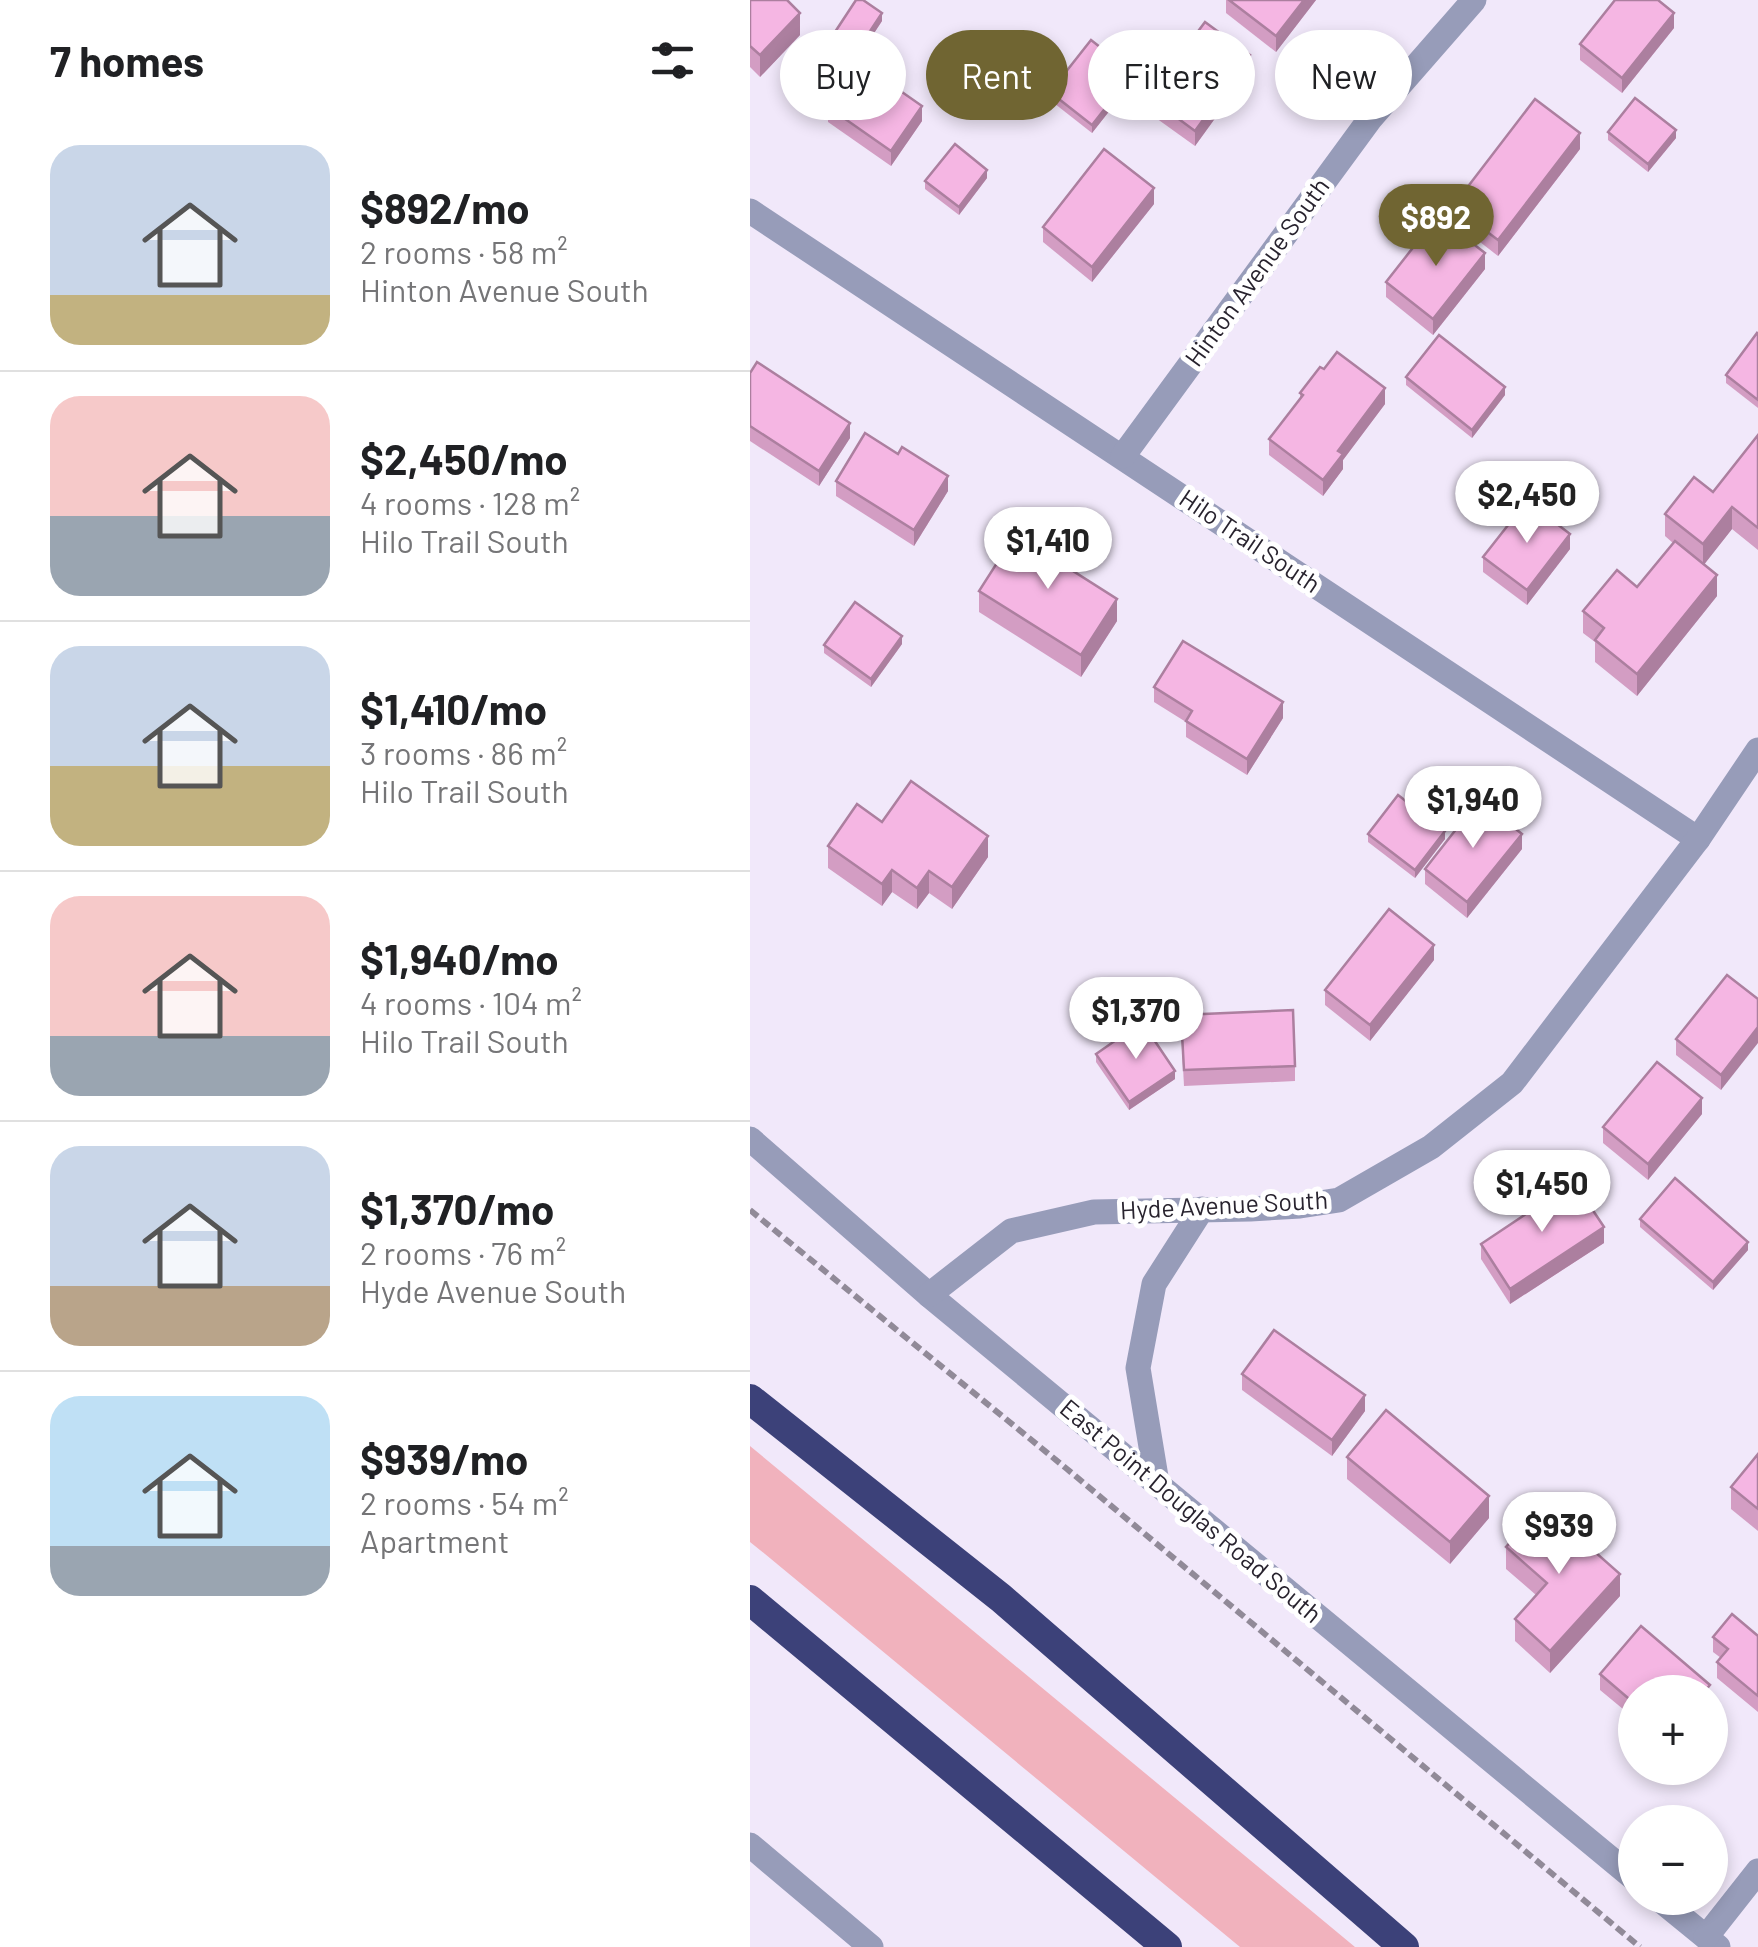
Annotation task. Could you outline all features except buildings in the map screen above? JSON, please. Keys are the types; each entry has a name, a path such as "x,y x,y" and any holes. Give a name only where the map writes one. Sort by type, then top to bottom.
{"highway":[{"path":"750,1399 1000,1598 1404,1947"},
{"path":"750,1600 1167,1947"}],"street":[{"name":"Hinton Avenue South","path":"1122,456 1370,119 1474,0"},
{"name":"Hilo Trail South","path":"750,211 1698,840"},
{"name":"Hyde Avenue South","path":"930,1295 1012,1231 1094,1212 1300,1206 1340,1200 1431,1147 1512,1083 1698,840 1758,750"},
{"name":"East Point Douglas Road South","path":"750,1139 930,1295 1618,1865"},
{"path":"1157,1483 1138,1368 1154,1284 1202,1209"},
{"path":"750,1845 871,1947"},
{"path":"1679,1915 1712,1942 1758,1870"}],"path":[{"path":"750,1210 1052,1456 1640,1947"}],"shaded area":[{"path":"750,1446 1355,1947 1240,1947 750,1542"}]}
